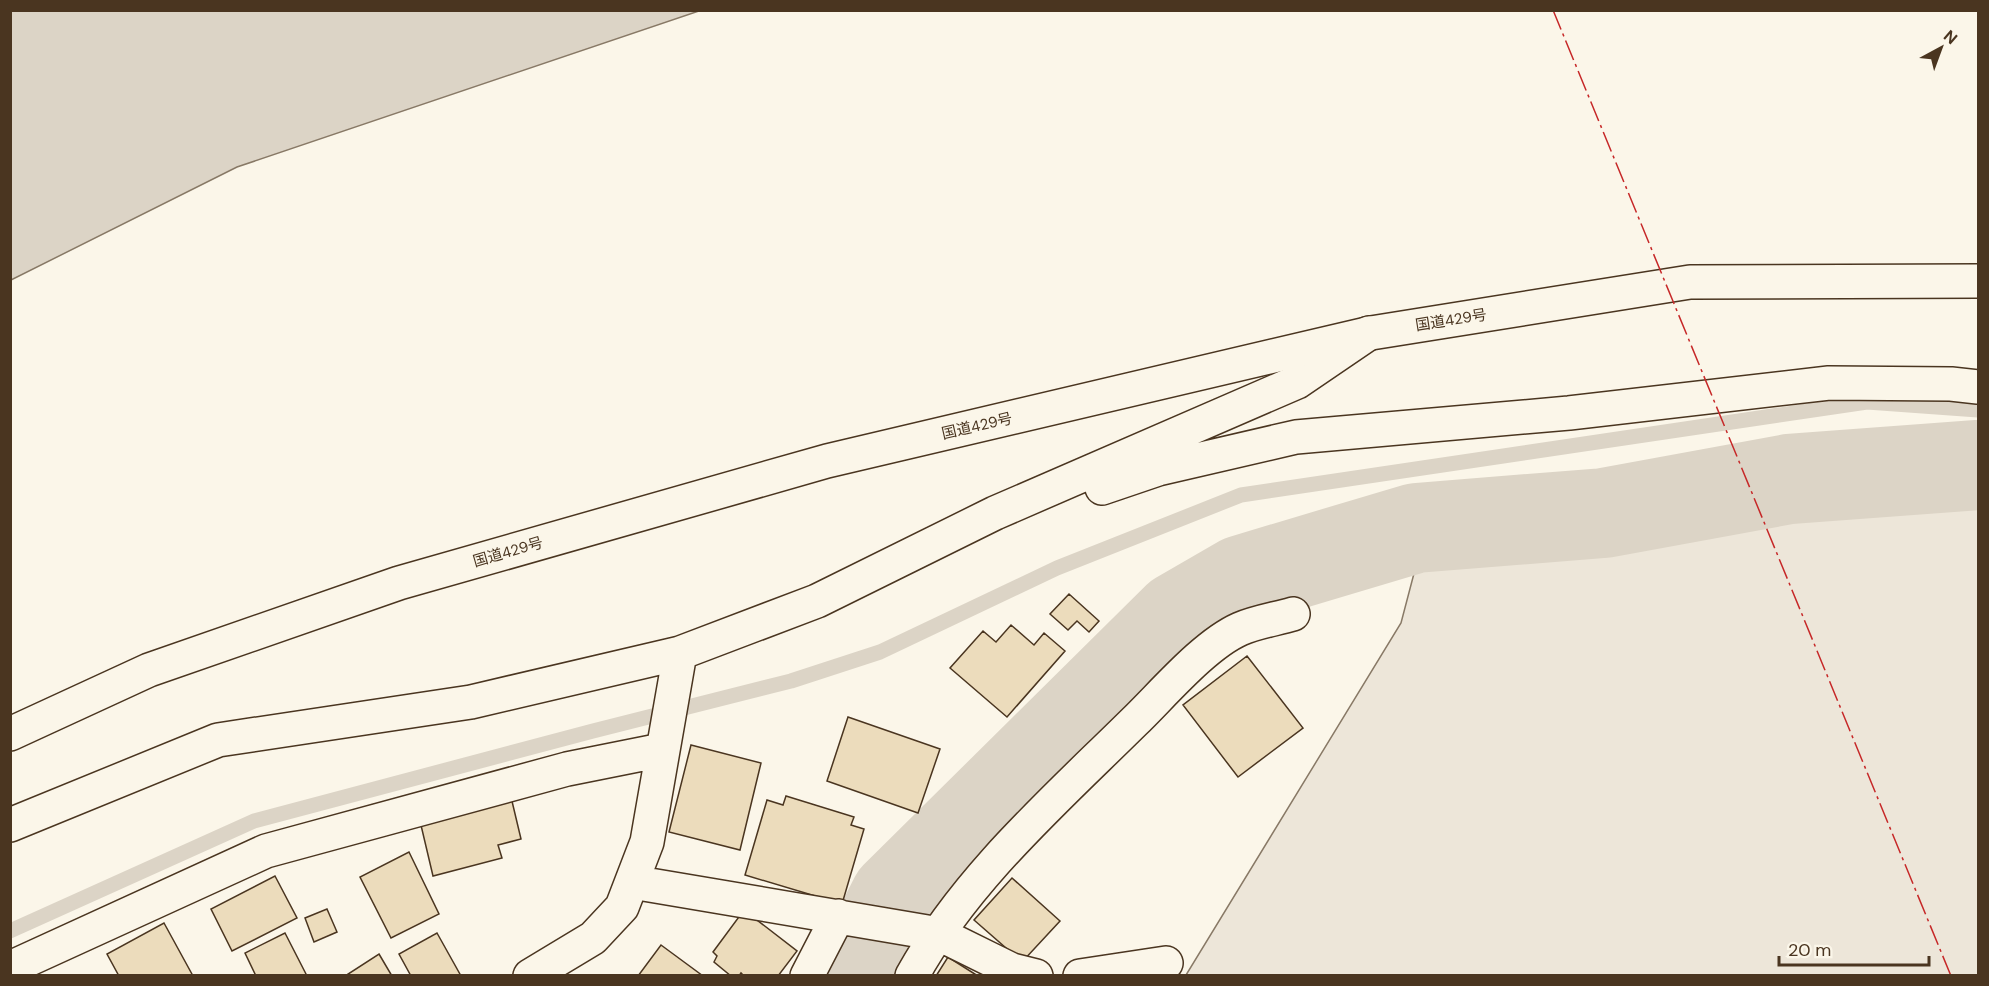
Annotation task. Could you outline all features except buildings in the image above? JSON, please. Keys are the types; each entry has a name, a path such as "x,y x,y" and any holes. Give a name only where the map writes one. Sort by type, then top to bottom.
{"main road":[{"name":"国道429号","path":"10,734 149,670 399,583 826,461 1371,333 1690,282 1978,281"},
{"path":"10,825 218,740 471,702 680,653 817,601 995,513 1298,382 1371,333"},
{"path":"921,549 1158,469 1296,437 1569,412 1830,383 1951,384 1978,387"},
{"path":"912,975 926,950 970,891 1035,820 1203,653 1239,630 1293,614"},
{"path":"530,975 593,938 622,908 647,842 680,653"},
{"path":"10,968 266,851 567,769 662,750"},
{"path":"632,882 939,934 1012,970 1036,975"},
{"path":"807,975 838,916"},
{"path":"1080,975 1166,963"}],"shaded area":[{"path":"11,10 699,11 237,167 11,280"},
{"path":"1978,484 1978,975 1186,975 1401,623 1417,562 1710,517"}],"waterway":[{"path":"10,931 254,821 791,681 880,652 1057,568 1241,495 1867,402 1978,410"},
{"path":"855,976 895,897 1178,617 1242,580 1416,528 1604,513 1789,479 1978,465"}],"power":[{"path":"1553,10 1951,976"}]}
